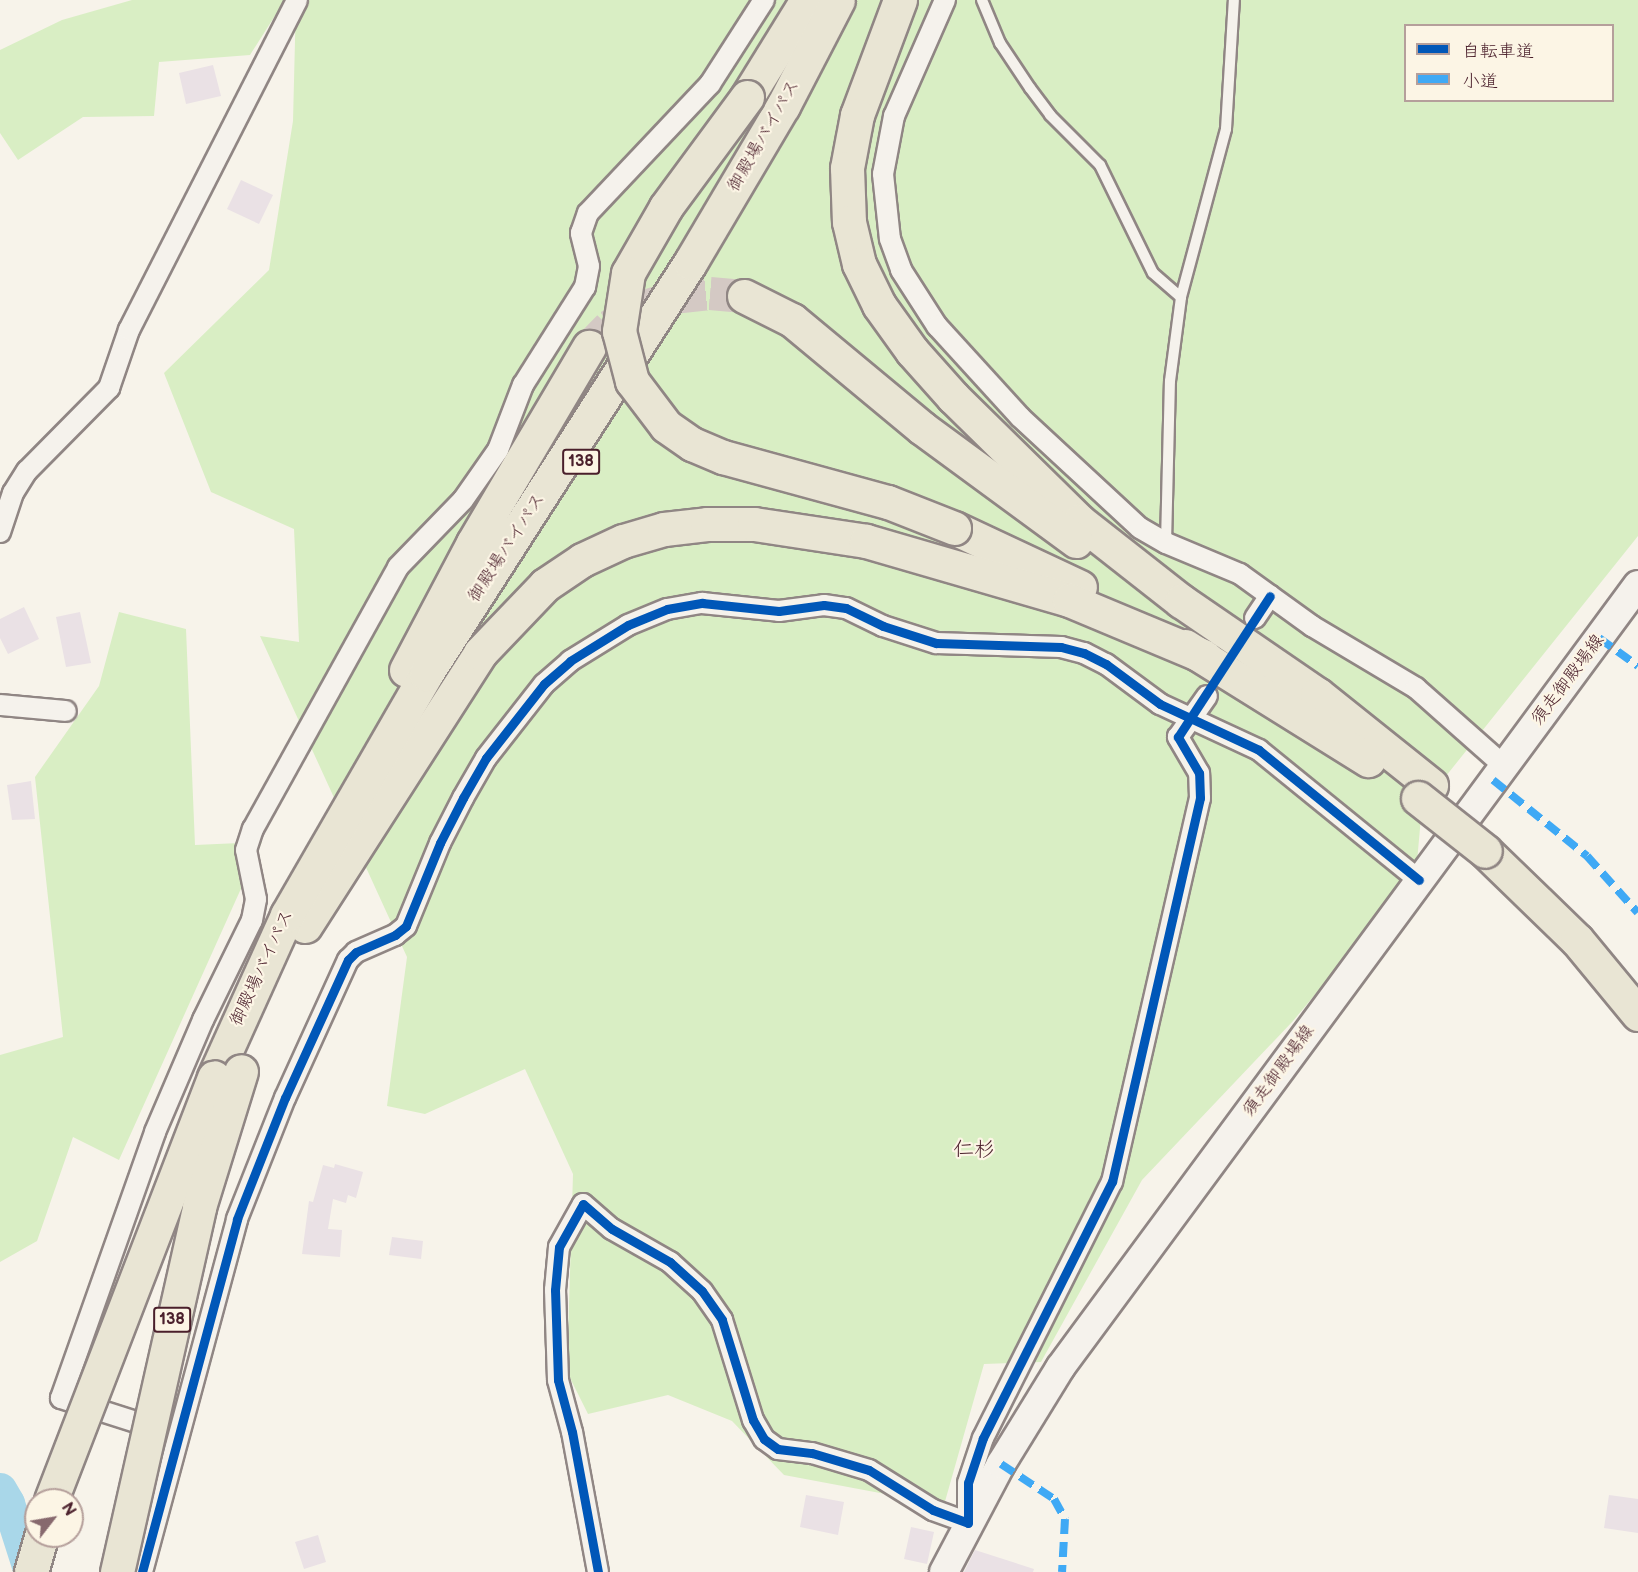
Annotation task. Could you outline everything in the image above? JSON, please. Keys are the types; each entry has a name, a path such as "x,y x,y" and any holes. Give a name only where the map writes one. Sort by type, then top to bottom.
{"highway":[{"path":"807,0 747,97 654,226 628,273 619,331 632,381 666,426 692,444 723,457 888,502 1033,563 1205,657 1425,792"},
{"name":"御殿場バイパス","path":"227,1074 296,920 426,674 690,263 783,106 838,0"},
{"name":"御殿場バイパス","path":"296,920 373,798 451,666 705,273 800,115 861,0"},
{"path":"900,0 857,114 847,168 849,222 860,264 879,305 912,351 953,396 1079,521 1147,577 1317,694 1360,729 1425,792 1587,926 1638,986"},
{"path":"744,296 792,320 922,428 1056,527 1360,729"},
{"path":"296,920 415,652 473,543 589,346"},
{"path":"296,920 480,653 545,585 582,560 633,538 664,529 719,524 794,529 866,541 1069,600 1205,657"},
{"path":"1490,845 1577,940 1638,1014"},
{"name":"138","path":"56,1488 227,1074"},
{"name":"138","path":"117,1572 155,1387 199,1207 227,1074"},
{"path":"31,1572 38,1548"}],"main road":[{"name":"須走御殿場線","path":"944,1572 968,1523 1060,1368 1638,585"}],"street":[{"path":"0,532 13,493 27,471 109,388 129,330 297,0"},
{"path":"179,1436 61,1398 155,1132 202,1020 252,920 256,899 246,850 253,829 398,567 463,500 498,450 523,385 585,287 589,266 581,233 588,213 710,84 764,0"},
{"path":"945,0 908,79 886,147 884,207 901,270 937,326 1020,417 1140,528 1166,543 1213,560 1312,626 1416,688 1503,765"},
{"path":"1255,618 1270,596"},
{"path":"142,1572 179,1436 218,1276 237,1219 285,1098 345,966 356,952 395,936 406,926 440,843 486,758 544,684 570,661 628,625 667,609 702,603 779,611 824,604 846,608 883,626 936,643 1061,646 1084,653 1106,664 1160,704 1258,750 1419,880"},
{"path":"598,1572 572,1432 558,1380 555,1290 559,1247 584,1204 612,1228 670,1262 702,1291 722,1320 753,1420 764,1439 778,1449 812,1453 869,1470 933,1509 968,1523 968,1483 983,1438 1113,1182 1200,798 1199,773 1178,737 1207,696"},
{"path":"0,705 66,711"}],"lane":[{"path":"982,0 1000,43 1030,88 1050,115 1100,165 1154,273 1181,297"},
{"path":"1166,543 1170,392 1181,297 1226,129 1234,0"}],"green space":[{"path":"132,0 285,0 250,55 159,62 154,116 83,117 18,160 0,133 0,50 62,20"},
{"path":"296,0 1638,0 1638,536 1422,806 1416,873 1293,1021 1142,1180 1041,1362 984,1364 944,1505 784,1475 732,1421 668,1395 588,1414 567,1372 573,1174 525,1069 425,1114 387,1106 407,957 260,636 299,642 294,529 211,492 164,373 269,270 293,121"},
{"path":"119,612 186,629 195,845 262,842 119,1160 73,1137 37,1241 0,1262 0,1055 63,1037 35,777 99,686"}],"building":[{"path":"213,65 221,96 186,104 179,73"},
{"path":"241,180 273,195 259,224 227,209"},
{"path":"24,607 39,639 8,654 0,638 0,619"},
{"path":"80,612 91,663 66,667 56,617"},
{"path":"31,781 35,819 12,820 7,785"},
{"path":"335,1164 363,1172 356,1198 348,1195 346,1203 333,1199 328,1229 342,1230 340,1257 302,1254 309,1201 313,1202 323,1165 334,1168"},
{"path":"392,1237 423,1241 421,1259 389,1255"},
{"path":"806,1495 844,1502 838,1535 800,1527"},
{"path":"1609,1495 1638,1499 1638,1533 1604,1528"},
{"path":"911,1527 934,1532 927,1564 904,1559"},
{"path":"318,1535 326,1562 304,1569 295,1542"},
{"path":"975,1550 1034,1569 1033,1572 964,1572"}],"waterway":[{"path":"0,1489 8,1503 30,1572"}],"tunnel":[{"path":"589,347 609,326 639,308 673,297 710,293 744,296"}],"marked path":[{"path":"1599,638 1638,666"},
{"path":"1493,780 1587,856 1638,913"},
{"path":"1001,1464 1054,1499 1065,1519 1062,1572"}],"cycle path":[{"path":"598,1572 572,1432 558,1380 555,1290 559,1247 583,1204 612,1229 670,1262 702,1291 722,1320 753,1420 764,1439 778,1449 812,1453 869,1470 933,1510 968,1523 968,1483 983,1438 1112,1182 1200,798 1199,773 1178,737 1270,596"},
{"path":"142,1572 237,1219 285,1098 348,960 356,952 395,935 406,926 440,843 463,798 486,758 544,684 570,661 628,625 667,609 702,603 779,611 824,605 846,608 883,626 936,643 1061,647 1084,653 1106,664 1160,704 1259,750 1419,880"}],"district":[{"name":"仁杉","path":"974,1150"}]}
